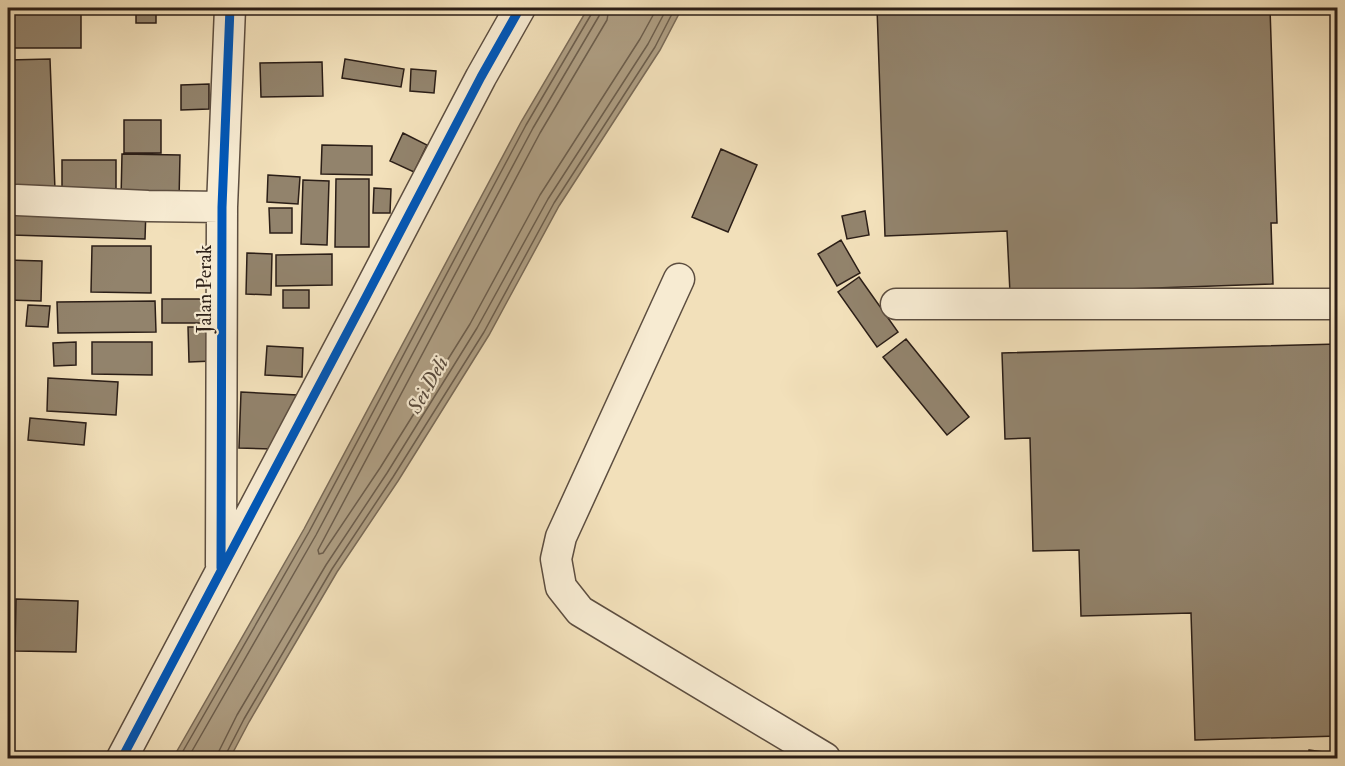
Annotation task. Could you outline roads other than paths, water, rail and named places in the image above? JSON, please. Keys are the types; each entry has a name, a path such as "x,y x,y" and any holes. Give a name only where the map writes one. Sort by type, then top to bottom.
{"street":[{"name":"Jalan Perak","path":"221,570 222,207 230,8"},
{"path":"122,759 481,77 520,8"},
{"path":"17,200 222,207"},
{"path":"680,279 561,537 556,559 561,587 580,611 825,759"},
{"path":"896,304 1338,304"}],"water":[{"name":"Sei Deli","path":"588,8 682,8 660,50 559,206 489,335 398,481 337,572 230,758 173,758 304,529 521,122"}]}
